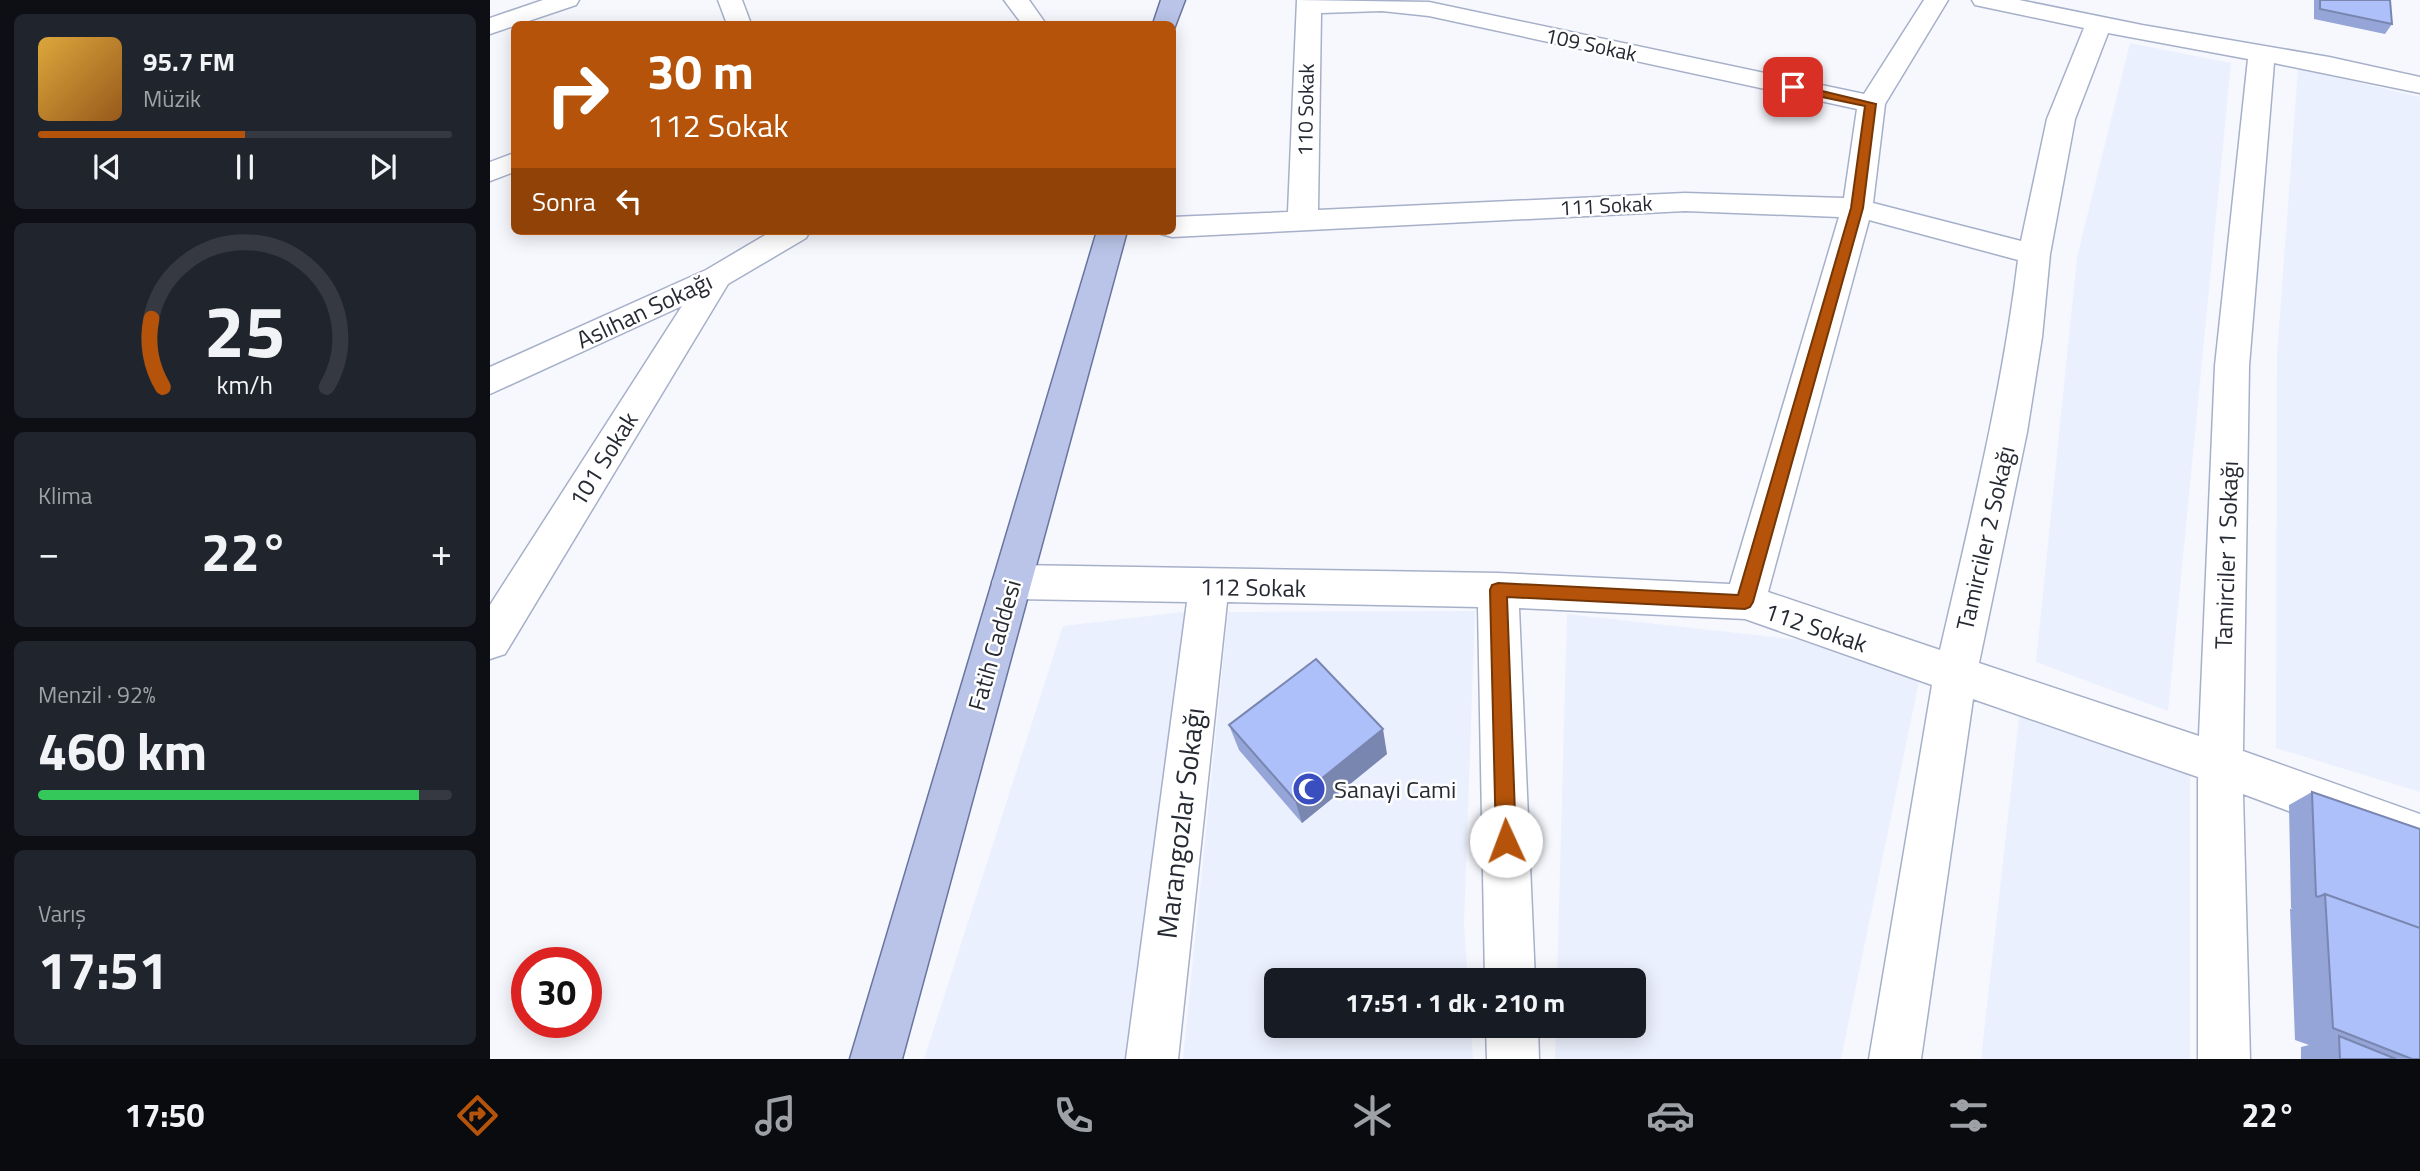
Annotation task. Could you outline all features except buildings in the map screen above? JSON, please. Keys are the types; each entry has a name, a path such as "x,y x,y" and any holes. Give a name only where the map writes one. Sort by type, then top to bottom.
{"main road":[{"path":"1166,21 1173,0"},
{"name":"Fatih Caddesi","path":"876,1059 1111,235"}],"street":[{"path":"490,26 567,0"},
{"path":"730,0 738,21"},
{"path":"1016,0 1032,21"},
{"path":"1745,602 1857,208 1871,104 1936,0"},
{"path":"1984,0 2083,13 2420,85"},
{"name":"109 Sokak","path":"1309,3 1382,4 1429,9 1871,104"},
{"name":"110 Sokak","path":"1303,219 1309,3"},
{"name":"Tamirciler 2 Sokağı","path":"1895,1059 1955,674 2009,432 2025,337 2034,254 2083,13"},
{"name":"Tamirciler 1 Sokağı","path":"2224,1059 2220,764 2232,366 2262,53"},
{"path":"490,172 511,163"},
{"name":"111 Sokak","path":"1176,227 1685,202 1857,208 2034,254"},
{"name":"Aslıhan Sokağı","path":"490,381 717,277 788,235"},
{"name":"101 Sokak","path":"490,641 717,277"},
{"name":"112 Sokak","path":"1012,582 1498,590 1745,602 2220,764 2420,837"},
{"name":"Marangozlar Sokağı","path":"1152,1059 1209,587"},
{"path":"1498,590 1510,968"},
{"path":"1512,1038 1513,1059"}],"shaded area":[{"path":"2130,43 2231,63 2168,711 2036,662 2077,257"},
{"path":"2298,68 2420,97 2420,792 2276,748 2277,355"},
{"path":"1191,611 1142,1059 924,1059 1063,626"},
{"path":"1475,611 1464,924 1467,968 1264,968 1264,1038 1472,1038 1473,1059 1183,1059 1228,612"},
{"path":"1567,614 1836,644 1921,672 1841,1059 1555,1059 1556,1038 1646,1038 1646,968 1557,968"},
{"path":"2020,709 2190,769 2190,1059 1981,1059"}],"place":[{"name":"Sanayi Cami","path":"1309,789"}],"route":[{"path":"1506,841 1498,590 1745,602 1857,208 1871,104 1793,87"}]}
